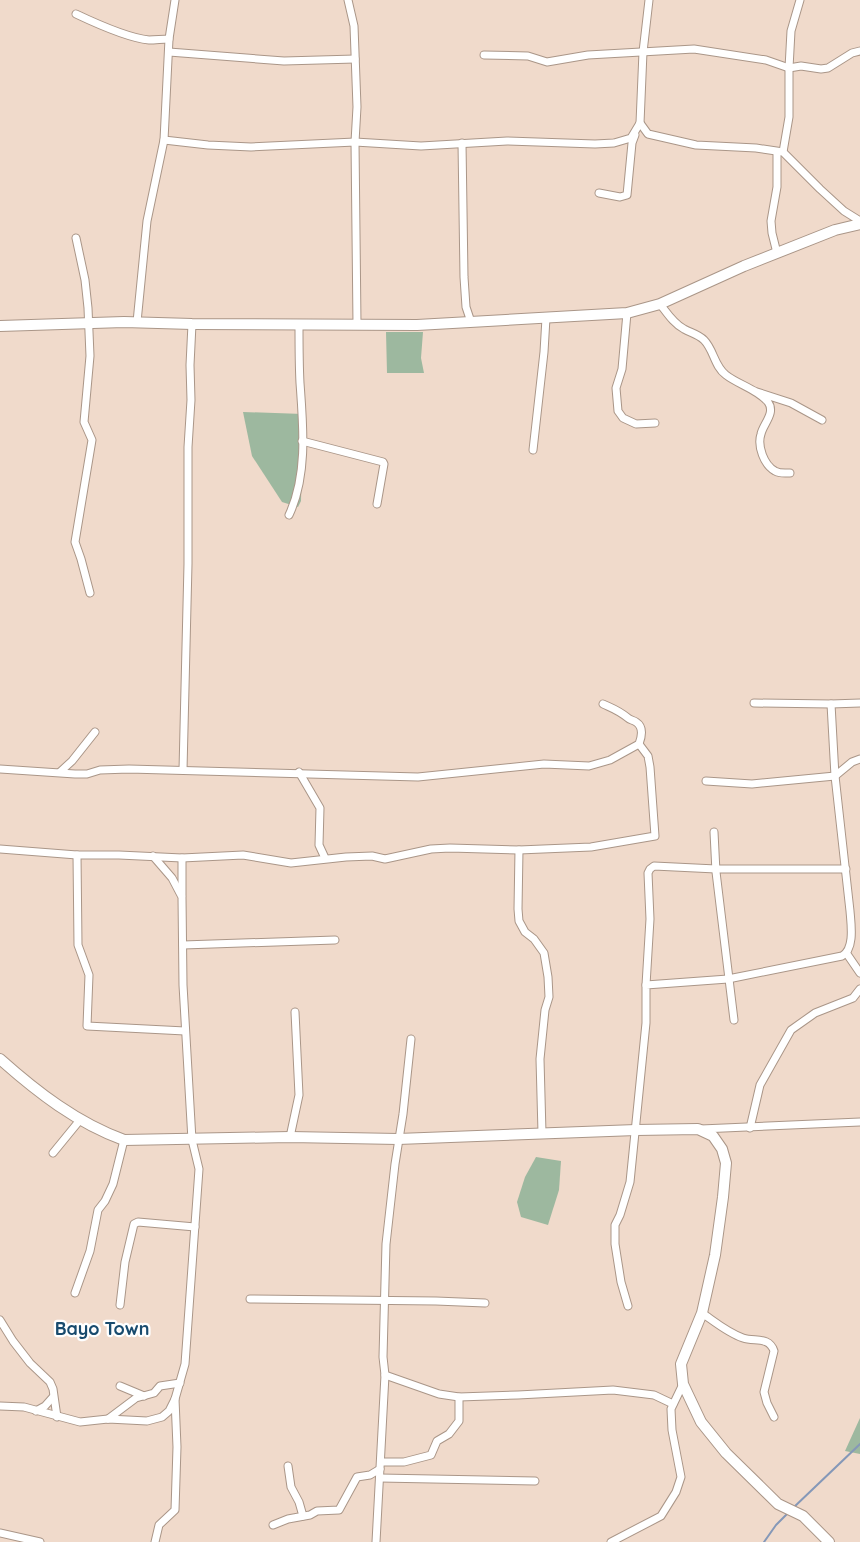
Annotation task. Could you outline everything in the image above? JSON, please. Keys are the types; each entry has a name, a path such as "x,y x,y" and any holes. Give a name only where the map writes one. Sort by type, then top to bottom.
{"main road":[{"path":"0,326 137,322 417,325 627,313 660,304 715,278 835,230 860,222"},
{"path":"0,1059 80,1120 103,1133 124,1140 290,1137 398,1138 698,1129 713,1136 722,1149 726,1163 724,1197 715,1255 702,1313 680,1364 683,1384 701,1422 726,1453 778,1504 803,1516 829,1542"}],"street":[{"path":"137,322 147,221 164,140 169,39 176,0"},
{"path":"348,0 354,26 357,107 355,142 357,324"},
{"path":"599,193 620,197 627,195 632,143 640,123 643,52 649,0"},
{"path":"777,253 771,221 777,187 780,152 789,117 788,68 791,30 800,0"},
{"path":"76,14 98,25 139,38 150,40 169,39"},
{"path":"484,55 528,56 547,62 588,55 694,49 766,60 788,68 802,66 821,69 828,68 852,53 860,51"},
{"path":"169,52 284,61 355,59"},
{"path":"164,140 251,147 355,142 420,146 507,141 595,144 614,143 631,138 640,123"},
{"path":"640,123 648,134 696,145 756,148 780,152 820,190 860,222"},
{"path":"462,143 464,277 466,307 471,322"},
{"path":"76,238 85,280 89,324 90,356 84,422 92,440 75,542 90,593"},
{"path":"660,304 676,324 704,340 710,347 720,370 728,376 755,391 790,403 822,420"},
{"path":"627,313 622,369 616,388 618,411 623,418 636,424 655,423"},
{"path":"533,450 546,318"},
{"path":"183,770 188,564 188,447 192,324"},
{"path":"289,515 295,503 300,485 302,413 299,325"},
{"path":"755,391 769,403 770,412 759,441 763,458 776,472 790,473"},
{"path":"302,441 383,462 377,504"},
{"path":"754,703 831,704 860,702"},
{"path":"0,769 87,774 100,770 183,770 418,777 544,764 590,766 610,760 639,744 642,732 640,727 619,710 603,704"},
{"path":"831,704 835,776 852,929 847,954 860,973"},
{"path":"60,772 72,761 95,732"},
{"path":"0,849 77,855 182,858 243,855 291,863 325,858 372,856 385,859 431,849 519,850 591,847 656,836 648,756 639,744"},
{"path":"706,781 752,784 835,776 852,762 860,759"},
{"path":"299,772 320,808 319,846 325,858"},
{"path":"714,832 716,869 734,1020"},
{"path":"519,850 519,921 525,932 534,938 544,953 547,969 549,997 544,1010 540,1059 542,1133"},
{"path":"77,855 78,945 88,975 87,1026 185,1031"},
{"path":"153,856 172,878 182,897"},
{"path":"0,1406 24,1407 80,1422 108,1419 147,1421 162,1417 169,1410 175,1399 185,1364 199,1169 192,1140 185,1031 182,858"},
{"path":"628,1306 621,1282 615,1244 615,1225 620,1216 630,1182 636,1130 646,1023 650,919 648,873 650,869 654,866 716,869 846,870"},
{"path":"183,946 335,940"},
{"path":"646,985 728,980 847,954"},
{"path":"750,1128 760,1085 791,1030 814,1013 853,998 860,989"},
{"path":"290,1137 299,1095 295,1012"},
{"path":"376,1542 385,1375 383,1357 386,1244 411,1040"},
{"path":"53,1153 80,1120"},
{"path":"698,1129 860,1122"},
{"path":"75,1293 90,1251 98,1210 105,1201 113,1184 124,1140"},
{"path":"120,1305 125,1262 134,1224 138,1222 195,1227"},
{"path":"250,1299 386,1300 485,1304"},
{"path":"702,1313 722,1327 744,1338 766,1341 772,1344 774,1351 764,1392 774,1417"},
{"path":"0,1320 30,1363 50,1382 53,1389 57,1416"},
{"path":"385,1375 439,1394 460,1397 518,1396 613,1390 654,1396 673,1404"},
{"path":"108,1419 128,1403 154,1392 160,1386 180,1383"},
{"path":"611,1542 661,1516 676,1492 681,1478 672,1430 671,1409 683,1384"},
{"path":"120,1386 145,1396"},
{"path":"36,1410 45,1406 53,1397"},
{"path":"273,1525 288,1519 317,1512 339,1510 356,1477 370,1475 380,1465 404,1462 431,1455 437,1441 449,1434 459,1422 460,1397"},
{"path":"155,1542 159,1525 175,1510 178,1447 175,1399"},
{"path":"288,1466 291,1486 303,1516"},
{"path":"380,1478 535,1481"},
{"path":"0,1533 40,1542"}],"green space":[{"path":"386,332 423,332 421,358 424,373 387,373"},
{"path":"243,412 303,414 301,501 298,507 282,502 252,456"},
{"path":"536,1157 561,1161 559,1190 548,1225 521,1217 517,1202 525,1177"},
{"path":"860,1418 860,1454 845,1451"}],"waterway":[{"path":"793,1508 860,1444"},
{"path":"764,1542 776,1525 788,1513"}],"district":[{"name":"Bayo Town","path":"102,1328"}]}
